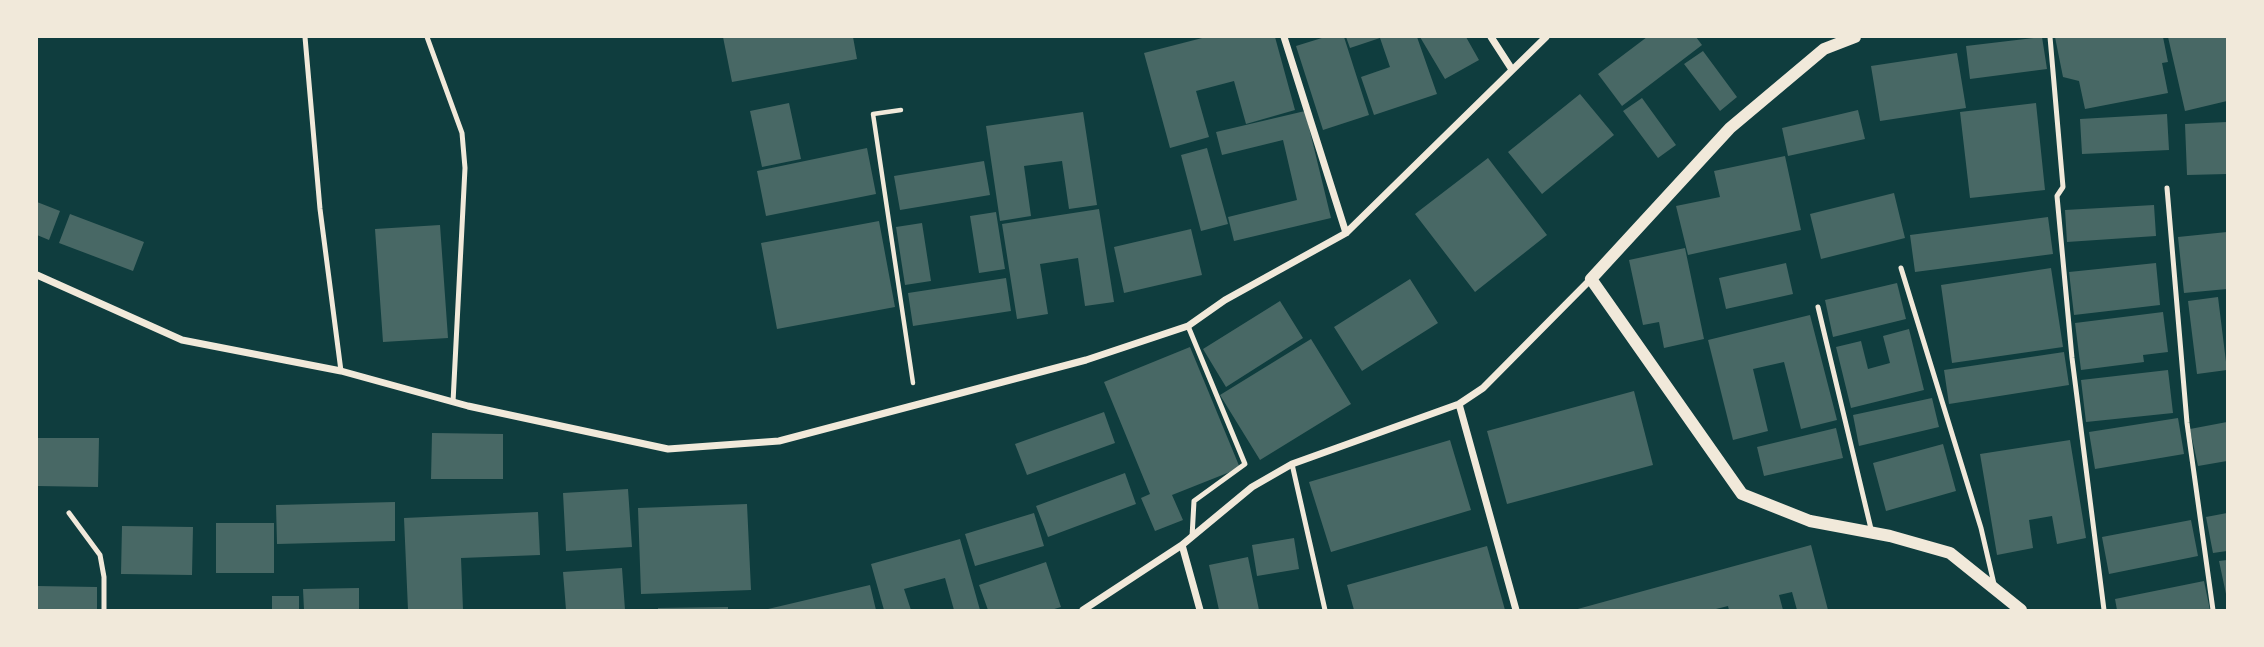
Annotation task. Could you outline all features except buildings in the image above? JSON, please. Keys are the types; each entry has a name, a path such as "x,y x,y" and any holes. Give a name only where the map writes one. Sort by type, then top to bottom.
{"street":[{"path":"1284,37 1346,233"},
{"path":"1491,37 1511,68"},
{"path":"37,275 182,340 341,372 453,402 668,449 779,441 1086,360 1188,326 1225,300 1346,233 1433,150 1511,68 1546,37"},
{"path":"1083,610 1182,545 1252,487 1292,464 1459,404 1483,388 1591,279 1730,128 1824,49 1855,37"},
{"path":"1591,279 1742,494 1810,521 1872,533 1950,553 2021,610"},
{"path":"1459,404 1516,610"},
{"path":"1182,545 1200,610"}],"lane":[{"path":"305,37 320,209 341,372"},
{"path":"427,37 462,133 465,168 453,402"},
{"path":"2050,37 2063,187 2057,196 2063,264 2104,610"},
{"path":"2167,188 2187,423 2213,610"},
{"path":"1901,268 1981,528 1995,587"},
{"path":"1818,307 1872,533"},
{"path":"1188,326 1245,464 1194,501 1192,537"},
{"path":"1292,464 1325,610"},
{"path":"69,513 100,555 104,577 104,610"}],"path":[{"path":"901,110 873,114 916,405"}]}
